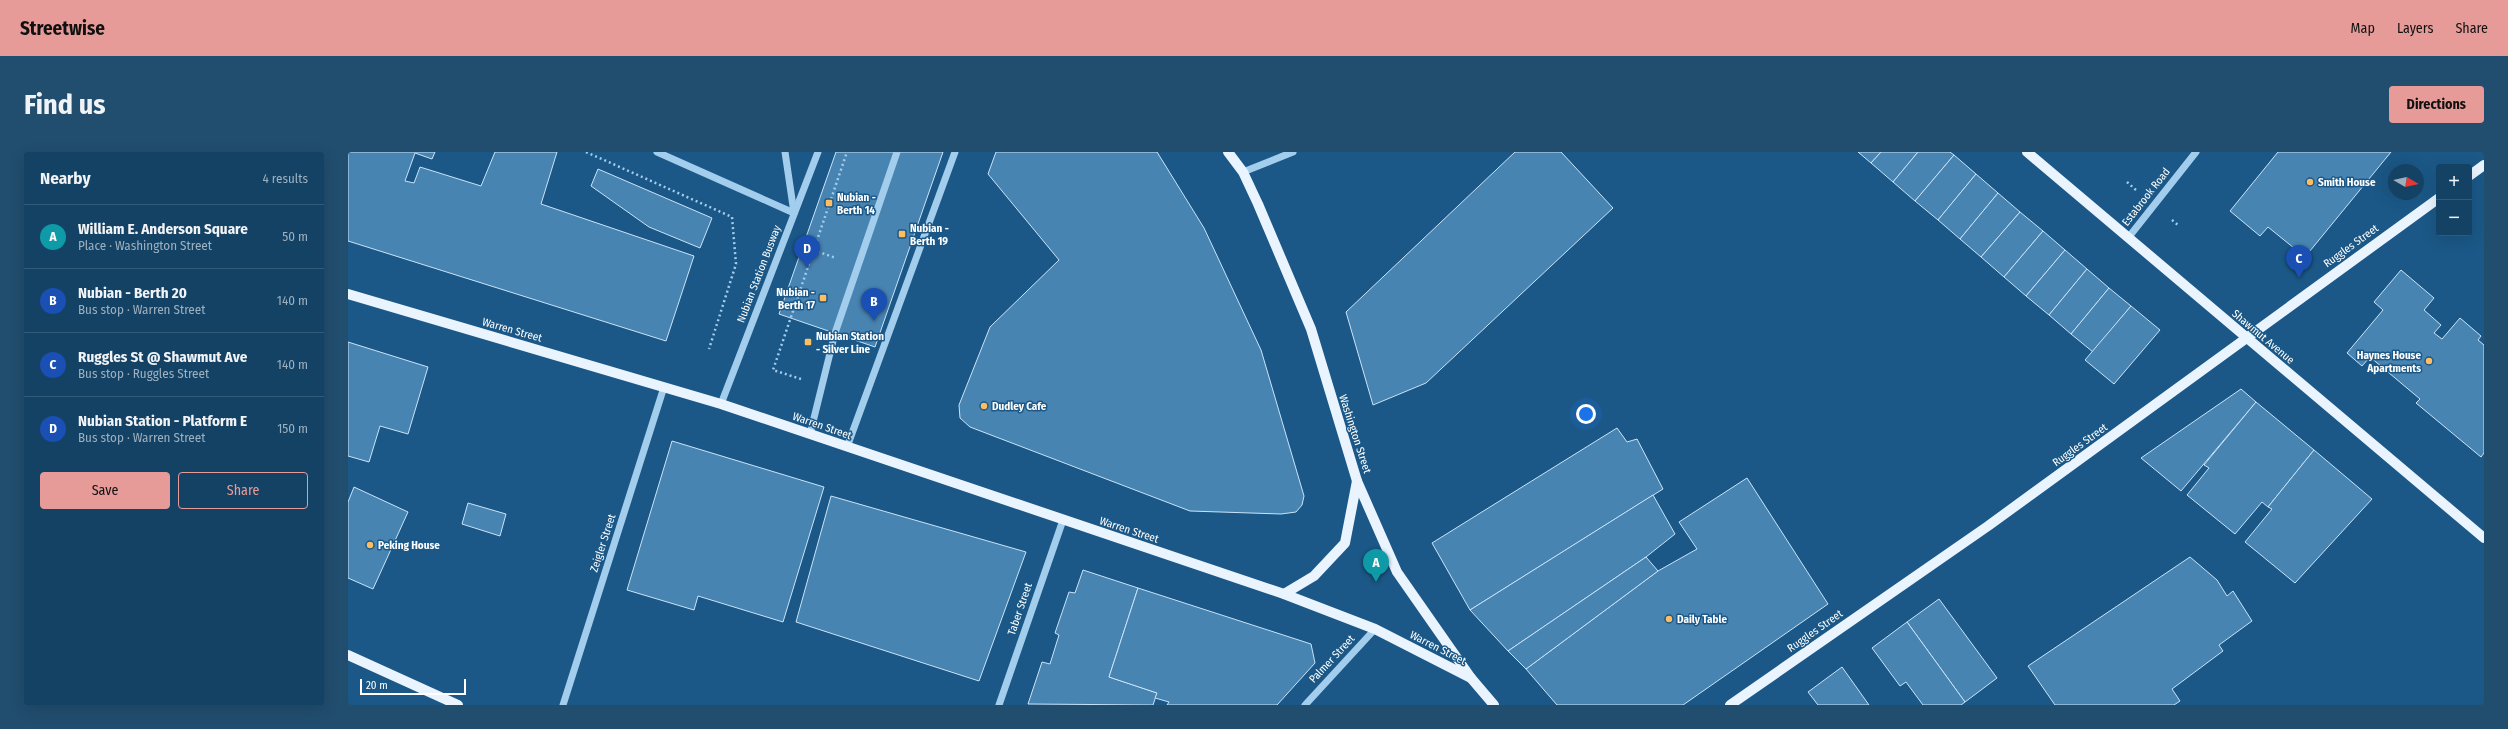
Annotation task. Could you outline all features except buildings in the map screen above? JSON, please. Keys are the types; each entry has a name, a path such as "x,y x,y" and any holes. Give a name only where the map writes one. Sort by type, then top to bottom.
{"main road":[{"name":"Washington Street","path":"1228,152 1243,172 1311,329 1357,482 1397,572 1471,678 1494,705"},
{"name":"Shawmut Avenue","path":"2027,152 2245,338 2484,538"},
{"path":"2472,174 2484,165"},
{"name":"Ruggles Street","path":"1730,705 1988,526 2436,200"},
{"name":"Warren Street","path":"348,294 721,404 1284,594 1375,629 1471,678"},
{"path":"1284,594 1314,576 1345,543 1357,482"},
{"path":"348,655 458,705"}],"street":[{"path":"657,152 794,213"},
{"path":"785,152 794,213"},
{"name":"Nubian Station Busway","path":"721,404 818,152"},
{"path":"810,434 835,333 897,152"},
{"path":"847,447 956,152"},
{"path":"1243,172 1293,152"},
{"name":"Estabrook Road","path":"2128,238 2196,152"},
{"name":"Zeigler Street","path":"563,705 664,387"},
{"name":"Taber Street","path":"999,705 1063,520"},
{"name":"Palmer Street","path":"1305,705 1375,629"}],"path":[{"path":"586,152 732,217 736,264 709,349"},
{"path":"807,381 773,370 847,152"},
{"path":"813,250 837,258"}],"place":[{"name":"Smith House","path":"2310,182"},
{"name":"Nubian - Berth 14","path":"829,203"},
{"name":"Nubian - Berth 19","path":"902,234"},
{"name":"Nubian Station - Platform E","path":"807,268"},
{"name":"Ruggles St @ Shawmut Ave","path":"2299,278"},
{"name":"Nubian - Berth 17","path":"823,298"},
{"name":"Nubian - Berth 20","path":"874,321"},
{"name":"Nubian Station - Silver Line","path":"808,342"},
{"name":"Haynes House Apartments","path":"2429,361"},
{"name":"Dudley Cafe","path":"984,406"},
{"name":"Peking House","path":"370,545"},
{"name":"William E. Anderson Square","path":"1376,582"},
{"name":"Daily Table","path":"1669,619"}]}
